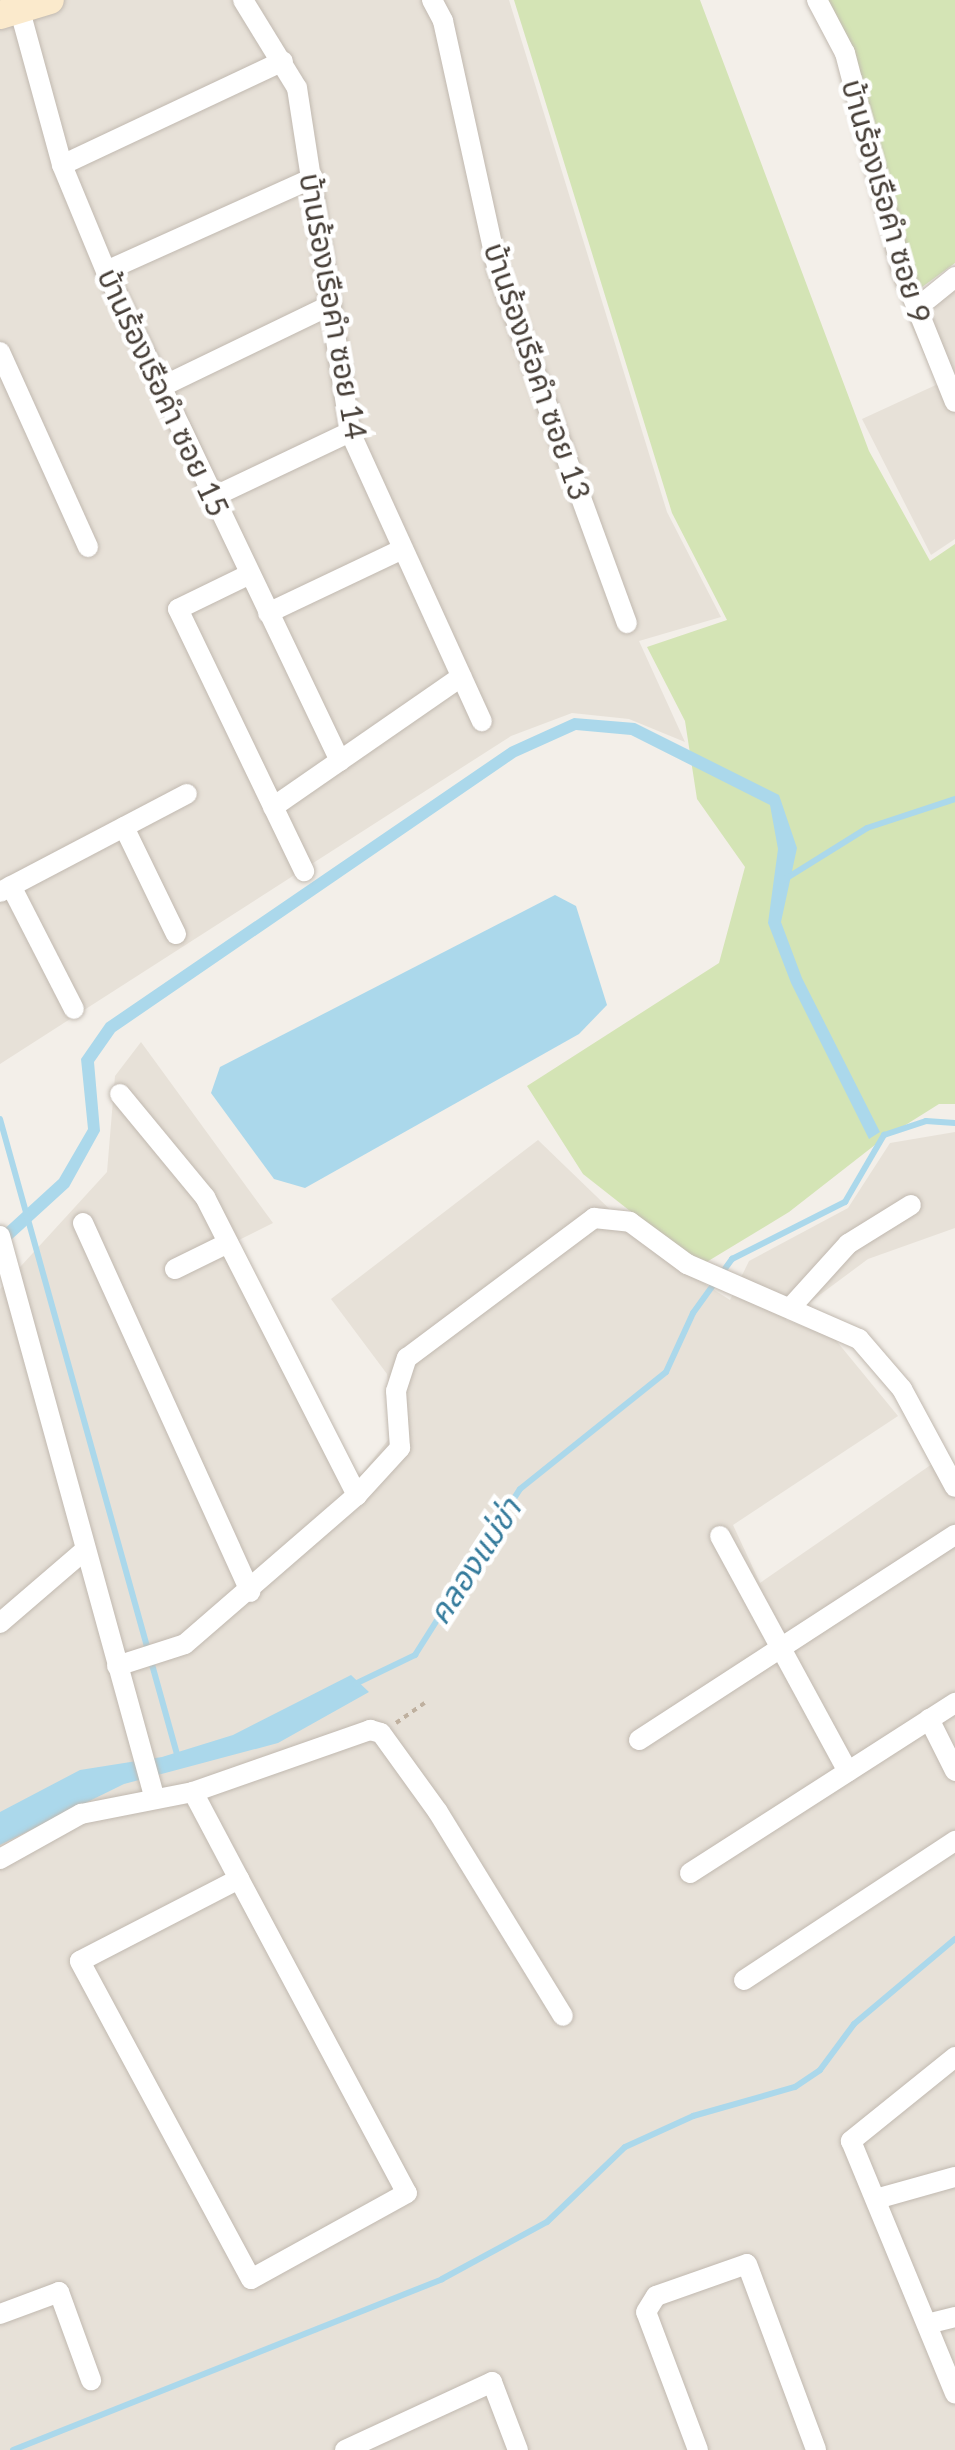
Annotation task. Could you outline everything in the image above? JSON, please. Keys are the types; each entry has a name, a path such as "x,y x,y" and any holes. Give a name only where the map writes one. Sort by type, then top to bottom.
{"street":[{"path":"10,13 50,0"},
{"name":"บ้านร้องเรือคำ ซอย 14","path":"243,0 297,88 350,432 482,721"},
{"name":"บ้านร้องเรือคำ ซอย 13","path":"432,0 442,21 498,270 627,623"},
{"name":"บ้านร้องเรือคำ ซอย 9","path":"817,0 845,53 902,271 955,402"},
{"name":"บ้านร้องเรือคำ ซอย 15","path":"10,13 62,164 106,271 340,761"},
{"path":"62,164 283,60"},
{"path":"106,271 313,178"},
{"path":"928,298 955,277"},
{"path":"161,387 331,305"},
{"path":"0,352 88,547"},
{"path":"213,497 350,432"},
{"path":"268,613 403,549"},
{"path":"250,574 178,609 304,871"},
{"path":"273,807 461,677"},
{"path":"74,1009 6,889 187,794"},
{"path":"124,827 176,934"},
{"path":"120,1094 194,1180 357,1495"},
{"path":"792,1306 848,1244 910,1205"},
{"path":"138,1662 250,1592 357,1495 400,1448 396,1391 407,1358 580,1226 612,1215 630,1222 688,1264 740,1291 838,1325 882,1362 955,1488"},
{"path":"83,1223 250,1592"},
{"path":"0,1236 7,1262 7,1295 86,1550 138,1662 140,1747 154,1796"},
{"path":"175,1268 228,1243"},
{"path":"639,1740 955,1535"},
{"path":"720,1536 848,1772"},
{"path":"0,1623 86,1550"},
{"path":"690,1873 955,1703"},
{"path":"930,1719 955,1771"},
{"path":"0,1859 81,1814 154,1796 193,1792 370,1730 380,1733 438,1812 563,2016"},
{"path":"193,1792 406,2193 251,2279 80,1961 239,1879"},
{"path":"744,1980 955,1840"},
{"path":"955,2057 850,2141 955,2393"},
{"path":"876,2199 955,2177"},
{"path":"698,2450 646,2312 656,2296 747,2264 816,2450"},
{"path":"0,2314 59,2292 91,2380"},
{"path":"926,2324 955,2317"},
{"path":"345,2450 483,2383 497,2388 518,2450"}],"path":[{"path":"380,1733 425,1703"}],"shaded area":[{"path":"0,0 509,0 667,512 721,617 639,641 685,742 629,719 572,713 511,736 0,1064"},
{"path":"955,268 955,539 931,555 862,419 938,384 903,308"},
{"path":"141,1042 273,1223 237,1241 359,1477 395,1431 387,1374 331,1299 538,1140 652,1250 730,1300 749,1261 848,1208 890,1143 955,1132 955,1228 868,1259 786,1320 834,1338 898,1416 733,1525 760,1583 948,1453 955,1465 955,2450 0,2450 0,1289 107,1172 115,1076"}],"green space":[{"path":"514,0 700,0 869,451 930,561 955,544 955,1104 939,1104 880,1141 789,1212 700,1266 583,1174 527,1086 719,963 745,867 697,799 685,721 647,647 727,620 672,513"},
{"path":"826,0 955,0 955,263 918,290 854,58"}],"water":[{"path":"574,718 635,723 779,795 797,848 781,922 802,978 880,1132 869,1139 791,983 768,923 778,849 770,805 631,735 576,730 516,757 115,1032 94,1062 100,1131 69,1187 0,1250 0,1233 59,1179 88,1129 81,1059 106,1023 510,747"},
{"path":"555,895 576,906 607,1005 579,1034 305,1188 274,1179 211,1093 220,1067"},
{"path":"351,1675 369,1692 278,1743 124,1784 0,1845 0,1812 80,1770 162,1757 233,1735"}],"waterway":[{"path":"782,881 867,828 955,799"},
{"path":"0,1119 178,1758"},
{"name":"คลองแม่ข่า","path":"355,1684 415,1655 520,1489 666,1372 693,1313 732,1259 845,1202 884,1135 926,1121 955,1123"},
{"path":"13,2450 442,2279 547,2222 625,2147 693,2116 795,2087 820,2070 854,2024 955,1939"}]}
